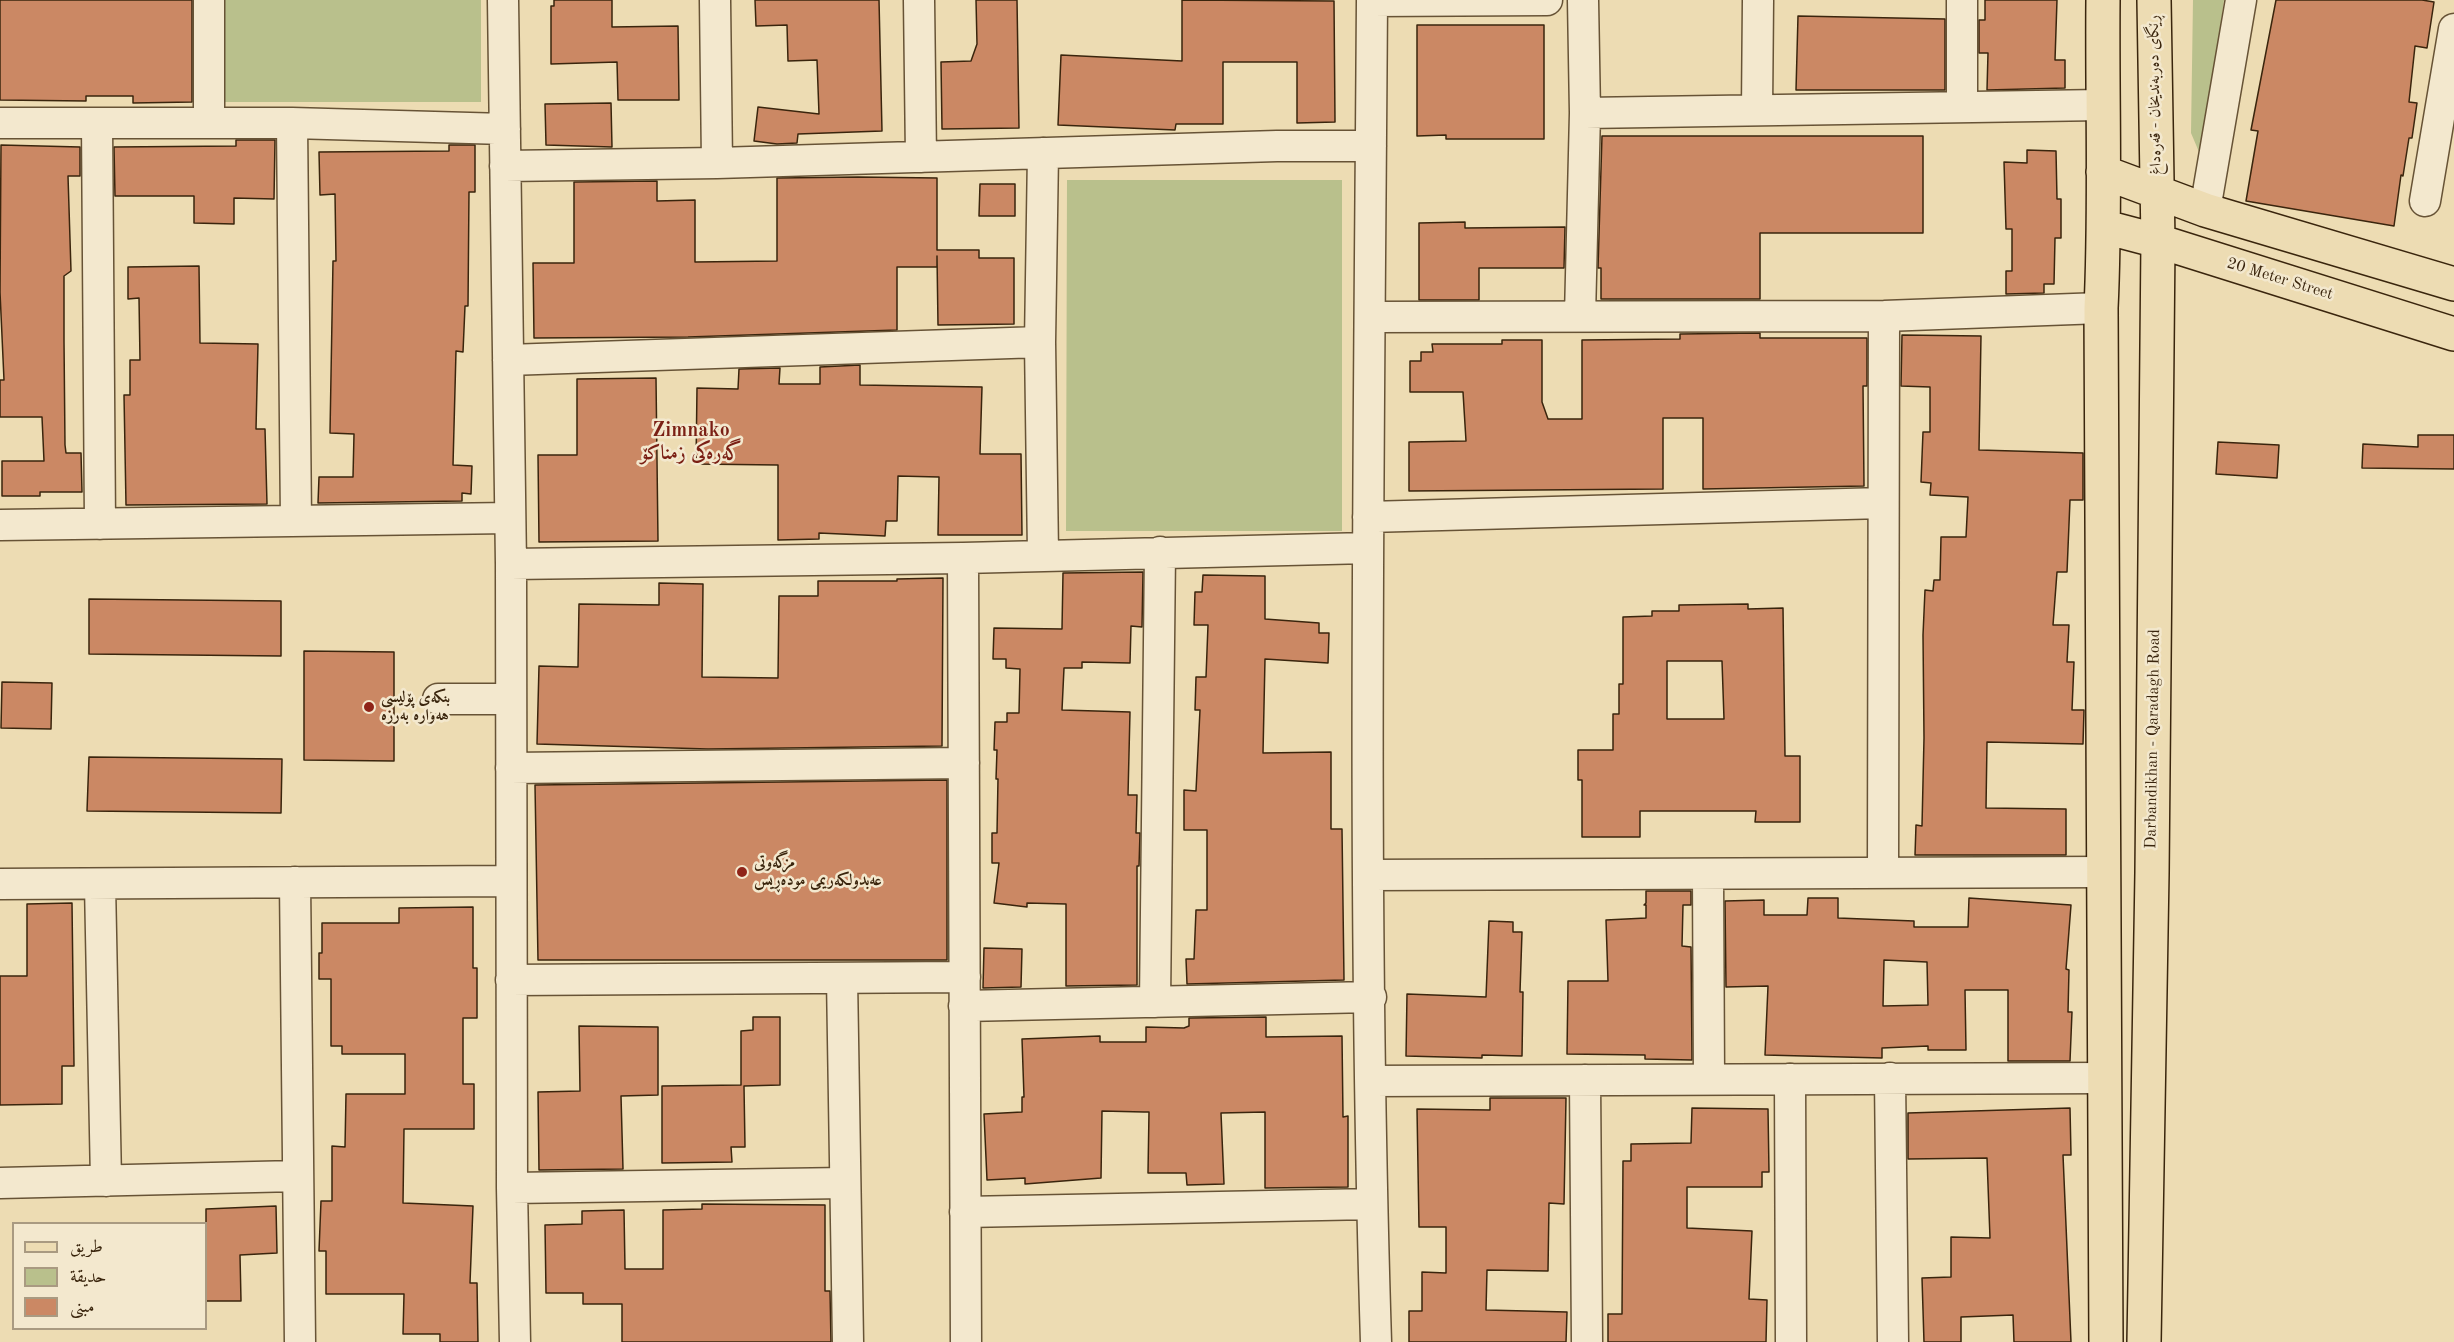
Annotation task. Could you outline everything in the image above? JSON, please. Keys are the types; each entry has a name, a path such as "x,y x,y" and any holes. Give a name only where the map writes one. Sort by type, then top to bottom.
{"main road":[{"path":"2103,0 2102,105 2105,227 2101,308 2106,1342"},
{"name":"ڕێگای دەربەندیخان - قەرەداغ","path":"2154,0 2156,191"},
{"path":"2103,172 2205,210 2454,284"},
{"name":"Darbandikhan - Qaradagh Road","path":"2144,1342 2152,873 2158,241 2156,191"},
{"name":"20 Meter Street","path":"2105,227 2158,241 2454,334"},
{"path":"2257,272 2264,228"}],"street":[{"path":"209,0 209,123"},
{"path":"503,0 511,564 512,1188 515,1342"},
{"path":"716,0 717,163"},
{"path":"919,0 921,157"},
{"path":"1376,1342 1372,1204 1368,548 1372,1 1547,0"},
{"path":"1580,316 1585,113 1584,0"},
{"path":"1758,0 1758,110"},
{"path":"1962,0 1962,106"},
{"path":"2205,210 2241,0"},
{"path":"2425,201 2454,29"},
{"path":"1585,113 2102,105"},
{"path":"0,123 292,123 505,129"},
{"path":"292,123 296,521"},
{"path":"97,124 100,524"},
{"path":"505,165 717,163 1277,146 1371,146"},
{"path":"1042,153 1040,342 1043,554"},
{"path":"1370,317 1884,316 2101,308"},
{"path":"1882,873 1884,316"},
{"path":"508,360 1040,342"},
{"path":"1368,517 1883,503"},
{"path":"0,525 510,518"},
{"path":"511,564 963,558 1043,554 1368,548"},
{"path":"1155,1002 1160,552"},
{"path":"963,558 966,1342"},
{"path":"438,699 511,699"},
{"path":"511,768 964,763"},
{"path":"1370,875 2104,872"},
{"path":"1708,875 1709,1079"},
{"path":"0,884 511,881"},
{"path":"295,882 300,1342"},
{"path":"100,884 106,1180"},
{"path":"511,980 965,977"},
{"path":"842,978 848,1342"},
{"path":"964,1006 1371,997"},
{"path":"1790,1078 1791,1342"},
{"path":"1890,1078 1893,1342"},
{"path":"1371,1081 2105,1078"},
{"path":"1585,1080 1587,1342"},
{"path":"0,1183 297,1176"},
{"path":"512,1188 845,1183"},
{"path":"965,1212 1372,1204"}],"green space":[{"path":"225,0 481,0 481,102 225,102"},
{"path":"2193,0 2224,0 2202,159 2191,133"},
{"path":"1067,180 1342,180 1342,531 1066,531"}],"building":[{"path":"0,0 192,0 192,102 133,103 133,96 86,96 86,101 0,100"},
{"path":"554,0 612,0 612,27 678,26 679,100 618,100 617,62 551,64 551,6 554,6"},
{"path":"755,0 879,0 882,131 798,134 797,143 777,144 754,141 758,107 819,114 817,60 788,61 787,25 756,26"},
{"path":"976,0 1017,0 1019,128 942,129 941,62 971,61 977,44"},
{"path":"1182,0 1334,1 1335,122 1297,123 1297,62 1223,62 1223,124 1176,124 1175,130 1058,125 1061,55 1182,61"},
{"path":"1985,0 2057,0 2055,60 2065,60 2065,88 1987,90 1988,53 1979,53 1979,20 1985,20"},
{"path":"2276,0 2422,0 2434,2 2427,48 2415,46 2409,102 2417,103 2412,138 2409,138 2403,176 2401,175 2394,226 2246,201 2258,131 2251,130"},
{"path":"1798,16 1945,19 1945,90 1796,90"},
{"path":"1417,25 1544,25 1544,139 1446,139 1446,135 1417,136"},
{"path":"611,103 612,147 546,145 545,104"},
{"path":"1602,136 1923,136 1923,233 1760,233 1760,299 1601,299 1601,268 1598,268"},
{"path":"236,140 275,140 274,199 234,198 234,224 194,223 194,196 115,196 114,147 236,146"},
{"path":"1,145 80,147 80,176 68,176 71,271 64,276 64,341 65,445 66,453 81,453 82,492 40,492 40,496 2,496 2,461 44,461 42,417 0,417 0,380 4,380 0,292"},
{"path":"449,145 475,145 475,192 469,192 468,306 465,306 463,352 456,351 453,465 472,466 471,494 462,493 462,501 318,503 319,477 353,477 354,434 330,433 333,261 336,261 335,194 320,195 319,152 449,151"},
{"path":"2027,150 2056,151 2057,199 2061,199 2061,238 2055,238 2054,284 2044,284 2044,293 2006,294 2006,271 2012,271 2012,229 2006,229 2004,162 2027,163"},
{"path":"777,178 937,178 937,250 979,250 979,258 1014,258 1014,324 938,325 937,256 937,267 897,267 897,330 688,337 534,338 533,263 574,263 574,182 657,181 657,201 695,200 695,262 777,261"},
{"path":"980,184 1015,184 1015,216 979,216"},
{"path":"1465,222 1465,228 1565,227 1564,268 1479,268 1479,300 1419,300 1419,223"},
{"path":"199,266 200,343 258,344 256,429 265,429 267,504 126,505 124,395 130,395 130,360 140,360 139,298 128,299 128,267"},
{"path":"1760,333 1760,338 1867,338 1867,386 1863,386 1864,486 1703,489 1703,418 1663,418 1663,489 1409,491 1409,442 1466,441 1463,392 1410,392 1410,361 1421,361 1421,352 1433,352 1432,344 1502,344 1502,340 1542,340 1542,402 1548,419 1582,419 1582,340 1680,339 1680,334"},
{"path":"1902,335 1981,336 1979,450 2083,453 2083,500 2070,500 2067,572 2057,572 2053,625 2069,625 2067,662 2074,662 2072,710 2084,710 2083,744 1987,742 1986,808 2066,809 2066,855 1915,855 1916,825 1922,826 1925,590 1933,591 1934,580 1940,580 1941,537 1966,537 1968,497 1930,495 1931,483 1921,482 1923,432 1930,432 1930,387 1901,386"},
{"path":"860,365 860,385 982,387 980,454 1021,454 1022,535 938,535 939,477 898,476 897,521 886,521 885,536 819,533 819,539 778,540 778,465 696,464 697,388 738,389 739,369 780,368 779,384 820,384 820,367"},
{"path":"656,378 658,541 539,542 538,455 577,455 577,379"},
{"path":"2418,435 2454,435 2454,469 2362,468 2363,444 2418,447"},
{"path":"2218,442 2279,445 2277,478 2216,474"},
{"path":"1143,572 1142,627 1131,626 1130,663 1082,662 1082,668 1064,668 1062,710 1130,712 1128,795 1137,795 1136,833 1140,833 1139,866 1137,866 1137,985 1066,986 1066,904 1027,903 1027,907 994,903 999,863 992,863 992,833 997,833 998,779 996,779 997,750 994,750 995,722 1007,722 1007,713 1019,713 1020,669 1006,668 1006,659 993,659 994,628 1062,629 1063,573"},
{"path":"1203,575 1265,576 1265,619 1319,623 1319,633 1329,633 1328,663 1265,659 1263,753 1331,752 1331,829 1342,829 1344,980 1187,984 1186,959 1194,959 1196,910 1207,910 1207,830 1184,830 1184,790 1196,791 1200,710 1195,710 1196,677 1206,677 1208,625 1194,625 1195,592 1202,592"},
{"path":"943,578 942,746 708,749 537,744 539,666 578,667 579,604 659,605 659,583 703,584 702,677 778,678 779,596 818,596 818,581 897,581 897,579"},
{"path":"89,599 281,601 281,656 89,654"},
{"path":"1748,604 1748,609 1783,608 1785,756 1800,756 1800,822 1755,822 1756,811 1640,811 1640,837 1582,837 1582,780 1578,780 1578,750 1613,750 1613,714 1619,714 1619,684 1623,684 1623,617 1652,616 1652,611 1679,611 1679,605","holes":["1667,661 1722,661 1724,719 1667,719"]},
{"path":"304,651 394,652 394,761 304,760"},
{"path":"2,682 52,683 51,729 1,728"},
{"path":"89,757 282,759 281,813 87,811"},
{"name":"مزگەوتی عەبدولکەریمی مودەڕیس","path":"947,780 947,960 538,960 535,785"},
{"path":"1646,891 1691,891 1691,905 1683,905 1682,946 1691,947 1692,1060 1645,1059 1645,1055 1567,1054 1568,981 1608,981 1606,920 1646,918 1646,905 1644,905"},
{"path":"1808,898 1838,898 1838,918 1914,921 1914,927 1968,927 1969,898 2071,905 2066,969 2069,970 2068,1012 2072,1012 2070,1061 2008,1061 2008,990 1965,990 1966,1050 1928,1050 1928,1046 1882,1048 1882,1058 1765,1055 1768,986 1726,987 1725,901 1764,900 1764,915 1807,915","holes":["1884,960 1927,962 1928,1005 1883,1006"]},
{"path":"72,903 74,1066 62,1066 62,1104 0,1105 0,976 27,976 27,904"},
{"path":"473,907 473,968 477,968 477,1018 463,1018 463,1084 474,1084 474,1129 404,1129 403,1203 473,1206 470,1283 477,1283 478,1342 440,1342 440,1334 403,1334 404,1294 326,1294 326,1251 319,1251 321,1201 332,1201 332,1146 345,1147 346,1094 405,1094 405,1054 342,1054 342,1046 331,1046 331,979 319,979 319,953 322,953 322,923 399,923 399,908"},
{"path":"1489,921 1513,922 1513,932 1522,932 1520,992 1523,992 1522,1056 1482,1055 1482,1058 1406,1056 1407,994 1486,997"},
{"path":"984,948 1022,949 1021,987 983,988"},
{"path":"753,1017 780,1017 780,1085 744,1086 745,1147 731,1147 732,1162 662,1163 662,1086 741,1085 741,1031 753,1030"},
{"path":"1266,1017 1266,1037 1342,1036 1343,1117 1348,1116 1348,1187 1265,1188 1265,1112 1221,1113 1224,1184 1187,1185 1186,1173 1148,1173 1149,1112 1102,1111 1101,1178 1025,1184 1025,1178 987,1180 984,1114 1022,1112 1022,1097 1024,1097 1022,1039 1100,1036 1100,1042 1146,1042 1146,1027 1184,1028 1189,1026 1189,1018"},
{"path":"579,1026 658,1027 658,1095 621,1096 623,1169 539,1170 538,1092 580,1091"},
{"path":"1490,1098 1566,1098 1564,1204 1549,1203 1548,1271 1487,1270 1486,1310 1567,1312 1566,1342 1409,1342 1409,1311 1422,1311 1422,1272 1446,1273 1446,1227 1419,1227 1417,1109 1490,1110"},
{"path":"1692,1108 1768,1109 1769,1172 1762,1172 1762,1187 1687,1187 1687,1228 1752,1231 1749,1299 1767,1300 1766,1342 1608,1342 1608,1314 1622,1314 1623,1161 1631,1161 1631,1144 1691,1143"},
{"path":"2070,1108 2071,1155 2063,1155 2071,1342 2014,1342 2013,1315 1961,1317 1961,1342 1924,1342 1922,1278 1951,1277 1951,1237 1990,1238 1987,1158 1908,1159 1908,1113"},
{"path":"702,1204 825,1205 825,1291 830,1291 831,1342 622,1342 622,1304 583,1304 583,1293 546,1293 545,1225 582,1224 582,1211 624,1210 625,1269 663,1269 663,1210 702,1209"},
{"path":"276,1206 277,1253 240,1255 241,1301 207,1301 206,1209"}],"place":[{"name":"بنکەی پۆلیسی هەوارە بەرزە","path":"369,707"},
{"name":"مزگەوتی عەبدولکەریمی مودەڕیس","path":"742,872"}],"district":[{"name":"Zimnako گەرەکی زمناکۆ","path":"691,442"}]}
